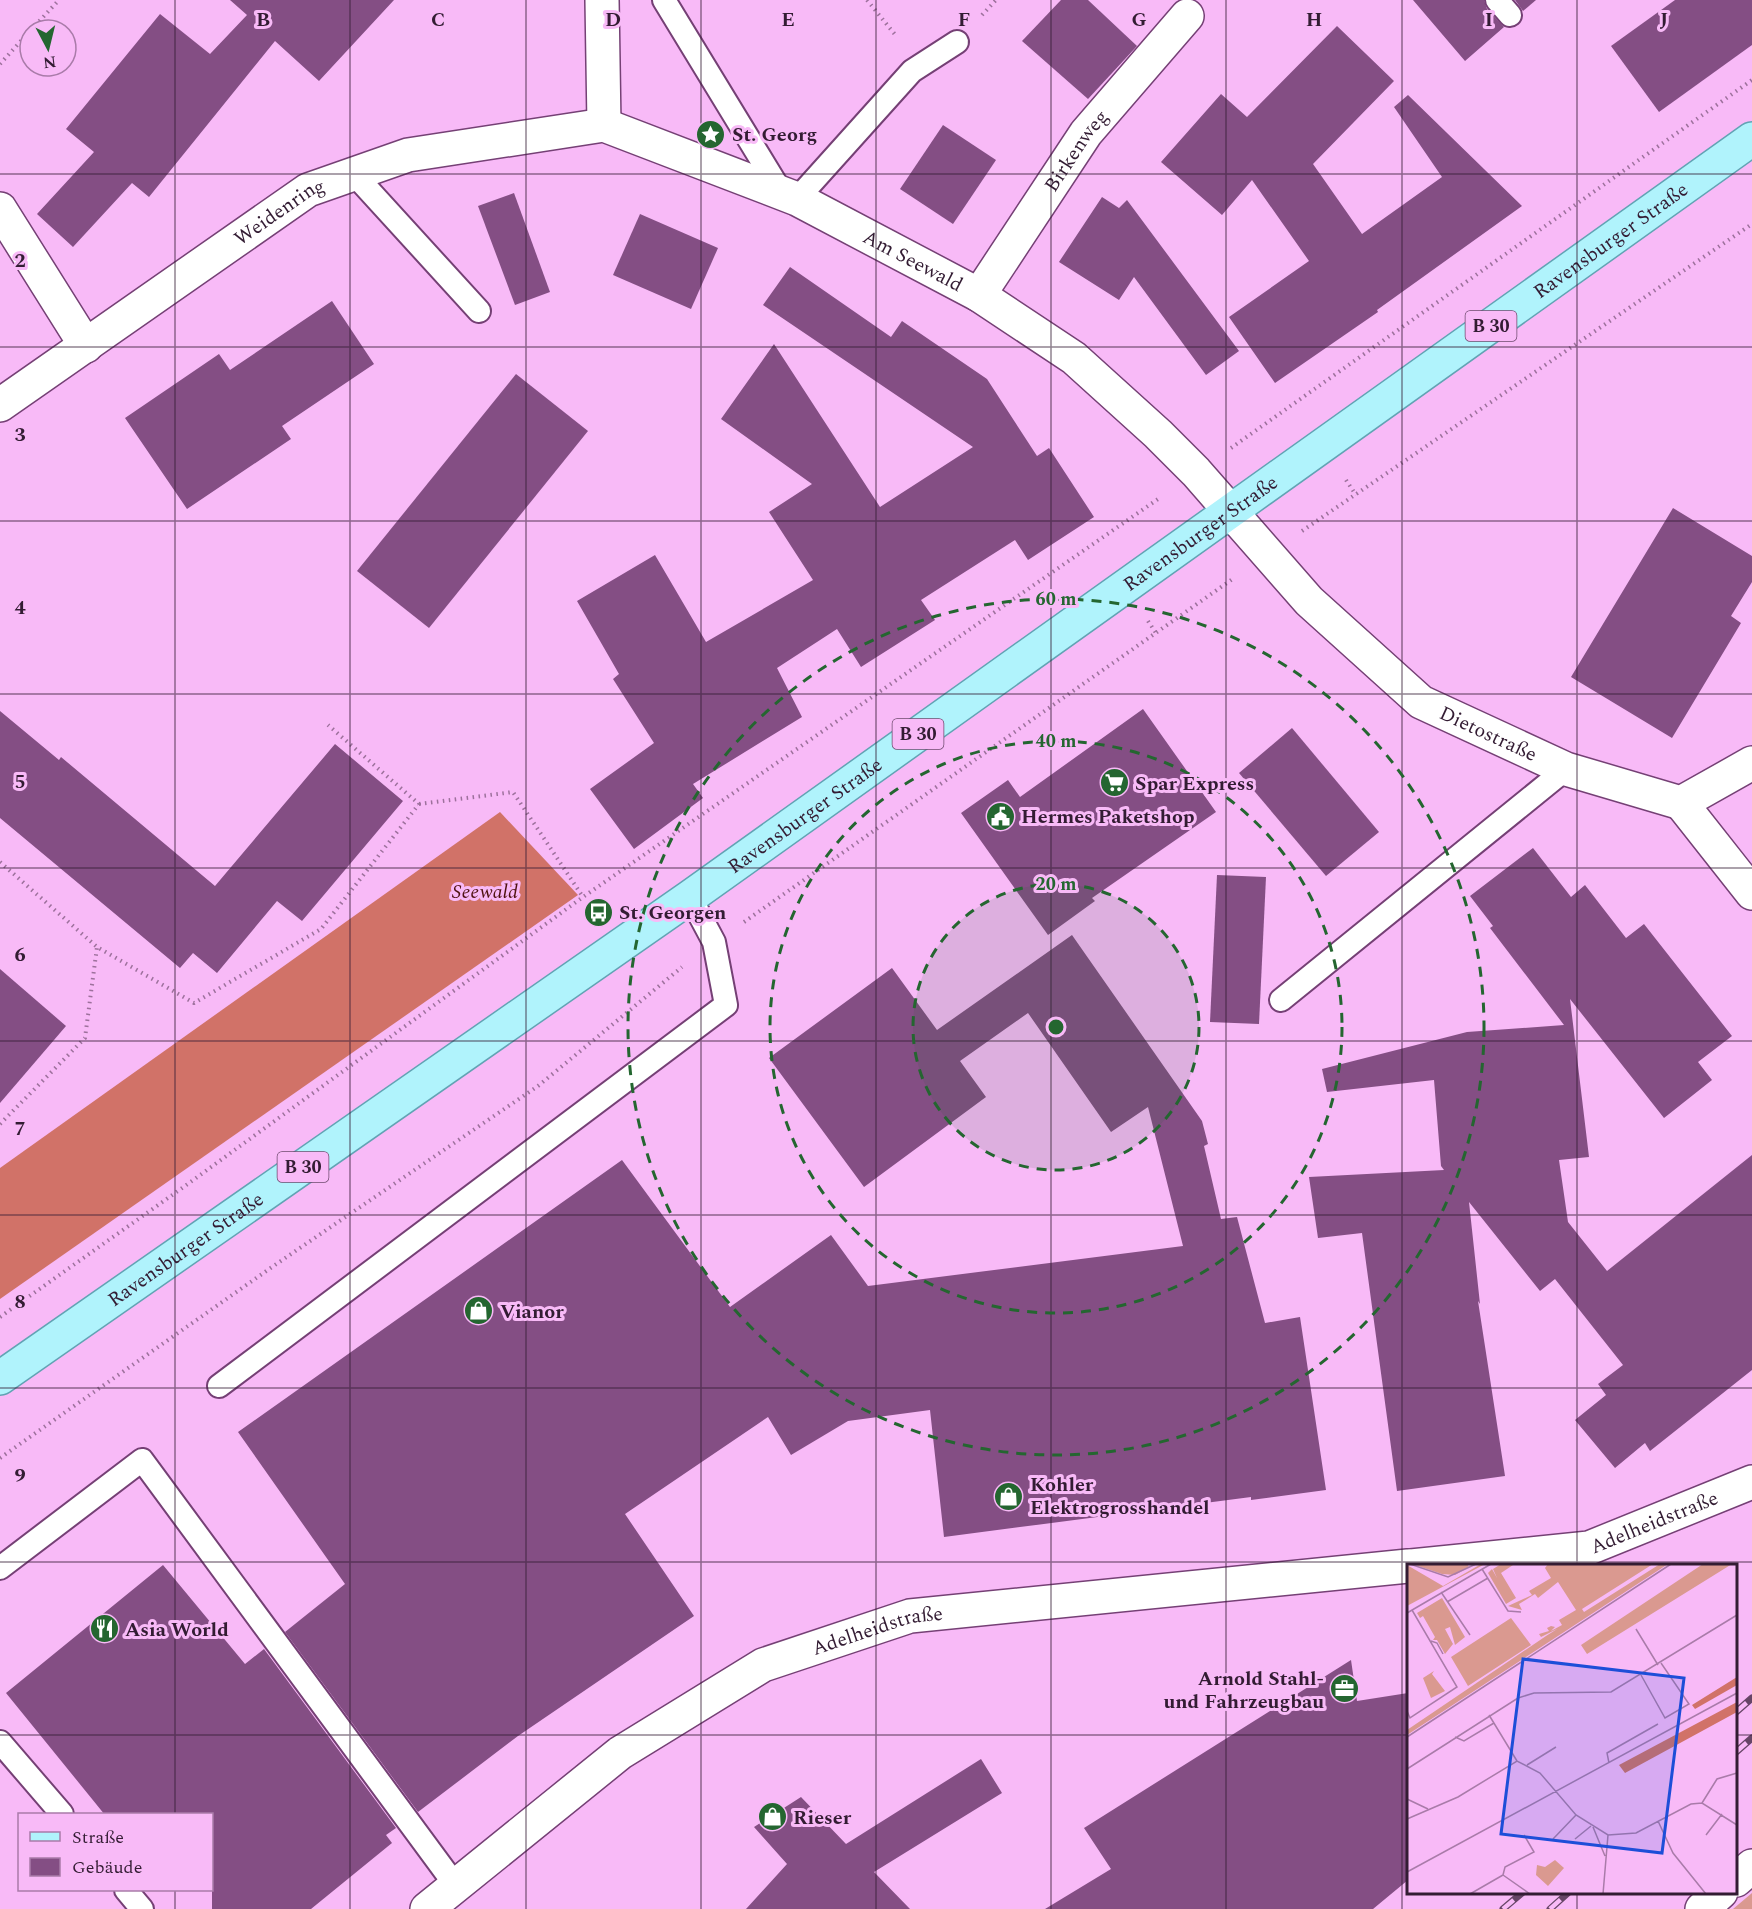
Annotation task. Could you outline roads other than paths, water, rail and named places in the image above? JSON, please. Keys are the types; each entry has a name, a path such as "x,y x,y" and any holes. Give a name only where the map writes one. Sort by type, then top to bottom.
{"main road":[{"name":"Ravensburger Straße","path":"0,1378 690,897 1752,139"}],"street":[{"path":"602,0 604,125"},
{"name":"Birkenweg","path":"979,295 1086,133 1187,16"},
{"name":"Weidenring","path":"0,405 308,190 408,155 604,125"},
{"name":"Am Seewald","path":"604,125 789,195 979,295 1074,358 1158,434 1196,472 1269,554"},
{"path":"0,209 87,346"},
{"name":"Dietostraße","path":"1269,554 1309,601 1421,702 1566,769 1680,802"},
{"path":"1752,763 1680,802 1752,893"},
{"name":"Adelheidstraße","path":"1430,1564 1589,1548 1752,1482"},
{"name":"Adelheidstraße","path":"427,1909 620,1753 763,1665 774,1661 910,1616 1407,1566"},
{"path":"1737,1879 1752,1866"},
{"path":"1702,1909 1720,1894"}],"lane":[{"path":"664,0 789,195 912,71 957,42"},
{"path":"354,174 479,311"},
{"path":"1281,1000 1566,769"},
{"path":"219,1386 726,1005 714,942 690,897"},
{"path":"0,1568 142,1460 456,1886"},
{"path":"0,1742 60,1813"},
{"path":"127,1891 142,1909"}],"railway":[{"path":"1737,1711 1752,1698"},
{"path":"1737,1751 1752,1738"},
{"path":"1503,1909 1521,1894"},
{"path":"1550,1909 1567,1894"}],"place":[{"name":"St. Georg","path":"711,134"},
{"name":"Spar Express","path":"1114,783"},
{"name":"Hermes Paketshop","path":"1000,816"},
{"name":"St. Georgen","path":"598,912"},
{"name":"Vianor","path":"479,1311"},
{"name":"Kohler Elektrogrosshandel","path":"1009,1496"},
{"name":"Asia World","path":"104,1629"},
{"name":"Arnold Stahl- und Fahrzeugbau","path":"1345,1689"},
{"name":"Rieser","path":"772,1817"}],"park label":[{"name":"Seewald","path":"485,891"}]}
